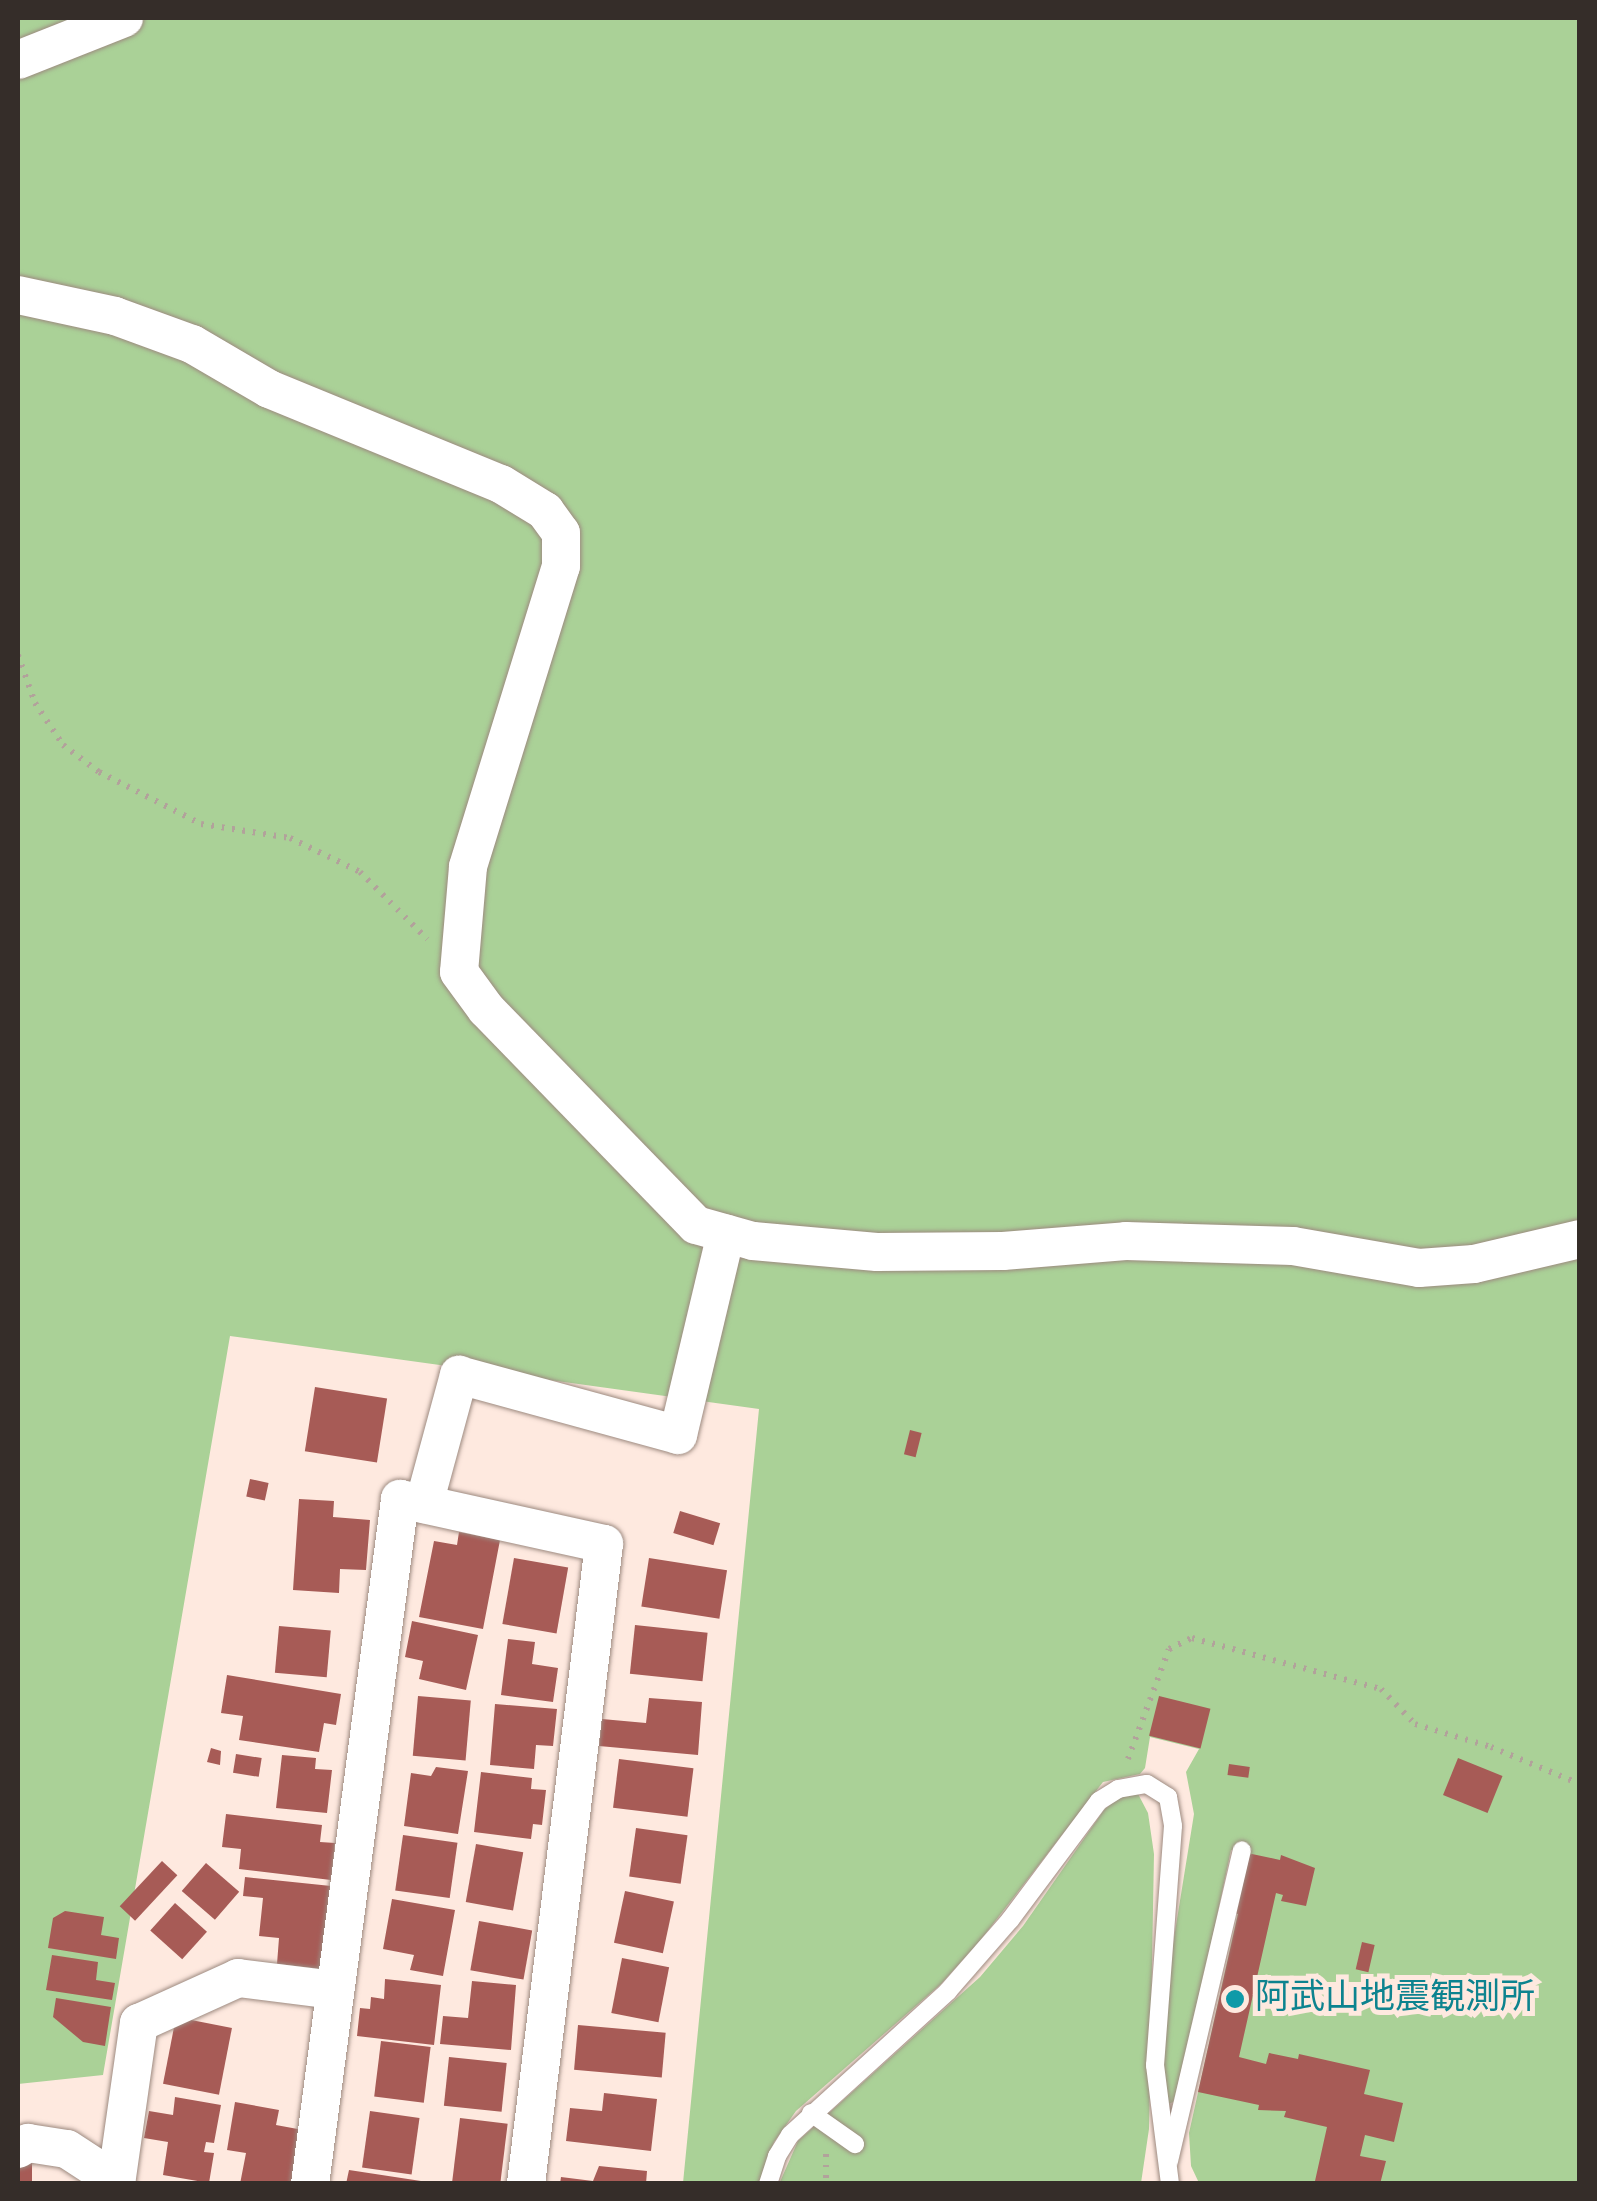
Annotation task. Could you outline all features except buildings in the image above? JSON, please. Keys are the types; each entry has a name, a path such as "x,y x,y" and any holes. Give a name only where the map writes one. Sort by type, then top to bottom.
{"street":[{"path":"18,60 124,18"},
{"path":"18,295 114,316 192,344 269,389 501,484 545,511 561,533 561,566 468,867 460,972 486,1009 696,1225 753,1241 877,1252 1003,1251 1126,1241 1293,1246 1419,1268 1474,1264 1580,1239"},
{"path":"424,1504 459,1374 678,1435 726,1234"},
{"path":"310,2184 400,1499 604,1544 526,2184"},
{"path":"21,2140 67,2148 116,2182 139,2023 238,1978 335,1990"}],"lane":[{"path":"768,2184 776,2156 811,2113 948,1991 1010,1920 1099,1801 1118,1789 1146,1784 1160,1788 1172,1808 1155,2065 1168,2175"},
{"path":"1168,2175 1242,1850"},
{"path":"811,2113 855,2144"}],"path":[{"path":"18,655 35,704 63,745 100,772 200,824 290,838 360,872 460,972"},
{"path":"1118,1789 1169,1649 1192,1638 1382,1689 1415,1724 1491,1748 1580,1784"}],"green space":[{"path":"18,18 1579,18 1579,2183 1199,2183 1191,2166 1189,2133 1251,1854 1231,1850 1183,2076 1176,2101 1168,2104 1162,2071 1173,1944 1194,1814 1186,1772 1199,1749 1150,1737 1145,1768 1140,1774 1103,1782 979,1942 941,1984 796,2111 774,2142 760,2183 683,2183 759,1409 230,1336 103,2075 18,2084"},
{"path":"1137,1792 1148,1813 1154,1854 1149,2129 1141,2183 779,2184 798,2141 980,1977 1023,1926 1104,1810 1118,1798"}],"place":[{"name":"阿武山地震観測所","path":"1235,1999"}]}
